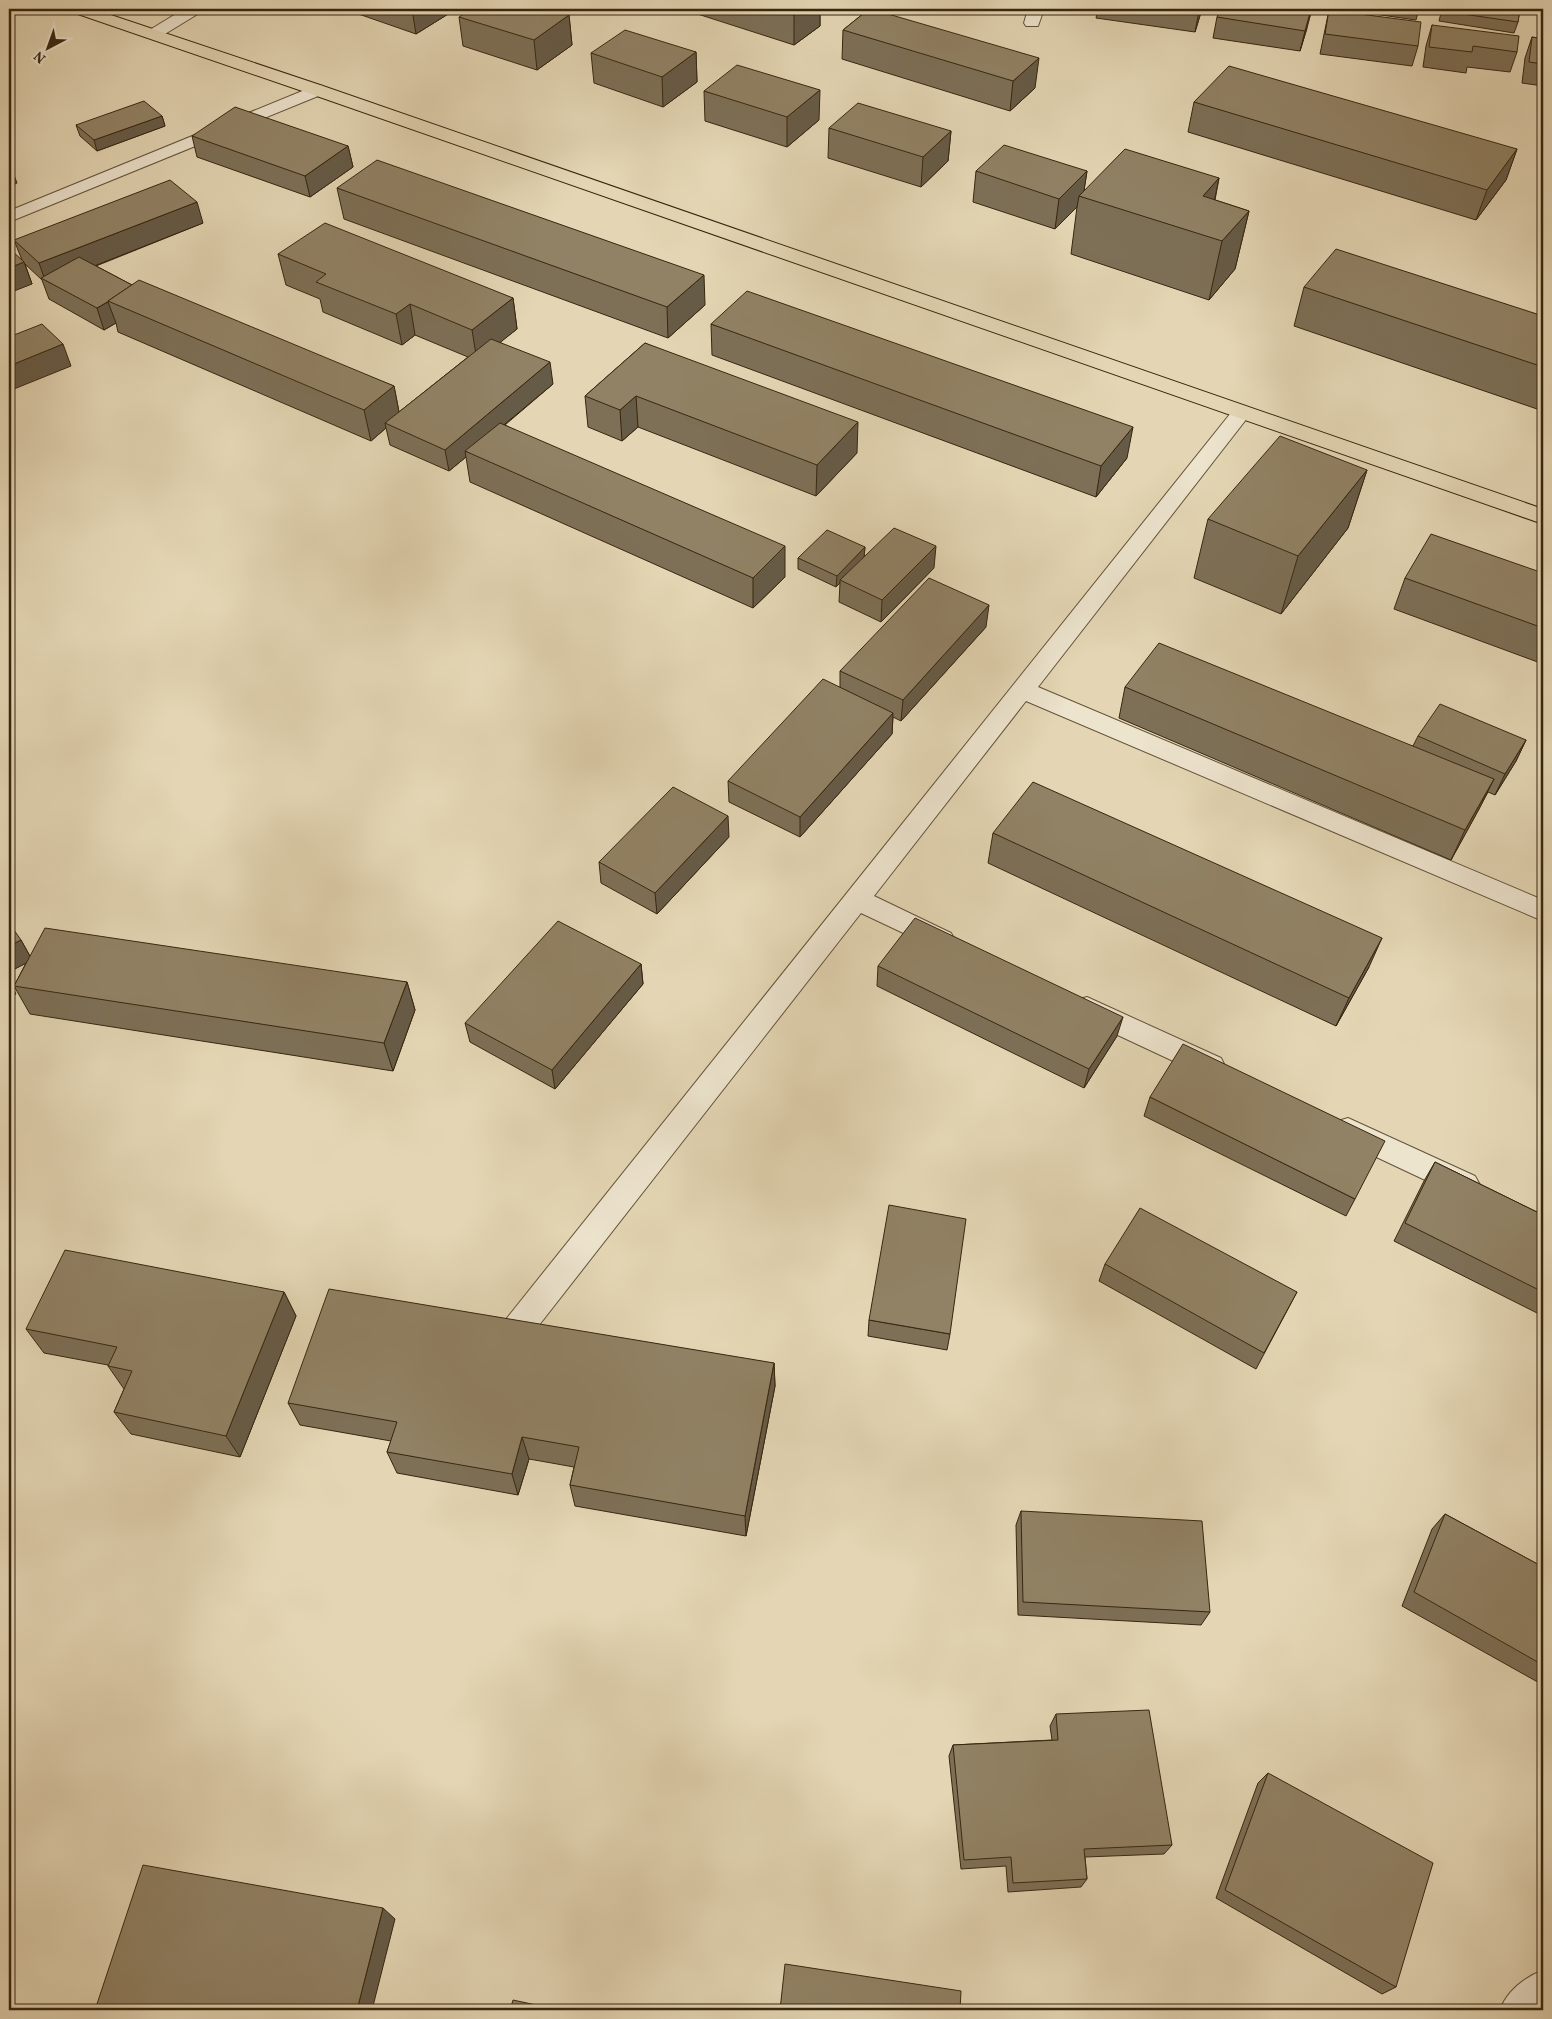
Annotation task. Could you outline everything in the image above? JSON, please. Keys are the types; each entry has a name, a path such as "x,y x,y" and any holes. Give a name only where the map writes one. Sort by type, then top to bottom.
{"main road":[{"path":"78,9 317,90 1543,517"}],"street":[{"path":"154,34 195,9"},
{"path":"9,217 317,90"},
{"path":"518,1328 1241,413"},
{"path":"1022,690 1543,911"},
{"path":"857,900 965,951"},
{"path":"1064,997 1236,1078"},
{"path":"1326,1120 1489,1197"},
{"path":"1519,2010 1543,1989"}],"building":[{"path":"471,9 548,9 569,15 534,40 459,17"},
{"path":"773,9 803,9 794,15"},
{"path":"869,9 1039,58 1013,81 843,30"},
{"path":"1180,9 1199,9 1199,11"},
{"path":"1220,9 1311,9 1305,31 1217,17"},
{"path":"1443,9 1520,9 1518,22 1442,11"},
{"path":"1329,10 1421,22 1418,46 1325,34"},
{"path":"1432,25 1519,36 1517,52 1473,46 1472,52 1429,47"},
{"path":"625,30 696,52 662,77 591,53"},
{"path":"1532,37 1543,39 1543,64 1529,62"},
{"path":"737,65 820,90 787,117 704,91"},
{"path":"1229,66 1517,149 1487,190 1194,102"},
{"path":"144,101 162,116 94,140 76,125"},
{"path":"858,103 951,131 923,157 829,128"},
{"path":"235,107 348,146 305,176 192,136"},
{"path":"1004,145 1087,171 1059,199 976,171"},
{"path":"1125,149 1219,178 1203,196 1249,211 1222,241 1079,196"},
{"path":"377,160 704,275 667,307 337,188"},
{"path":"170,180 197,202 39,263 14,240"},
{"path":"325,223 513,298 472,330 410,304 396,314 316,282 326,274 278,254"},
{"path":"9,248 24,262 9,268"},
{"path":"1336,249 1543,316 1543,367 1304,287"},
{"path":"79,257 132,285 97,308 41,278"},
{"path":"139,280 394,386 364,410 108,301"},
{"path":"747,291 1133,427 1101,466 711,324"},
{"path":"42,324 63,344 9,366 9,337"},
{"path":"491,339 550,362 445,450 385,423"},
{"path":"645,343 858,422 817,465 636,396 620,410 585,396"},
{"path":"500,423 785,546 753,578 465,451"},
{"path":"1280,436 1367,470 1298,556 1208,519"},
{"path":"894,528 936,546 882,600 840,580"},
{"path":"827,530 865,547 837,576 798,558"},
{"path":"1431,534 1543,573 1543,628 1405,578"},
{"path":"929,578 989,605 903,700 840,671"},
{"path":"1159,643 1494,779 1465,830 1125,687"},
{"path":"823,679 893,713 800,817 728,781"},
{"path":"1440,704 1526,740 1505,774 1418,736"},
{"path":"1033,782 1382,938 1349,998 993,833"},
{"path":"673,787 728,816 655,893 599,862"},
{"path":"915,918 1123,1017 1089,1069 878,966"},
{"path":"558,921 641,964 552,1070 465,1023"},
{"path":"9,923 21,940 9,946"},
{"path":"45,928 407,982 384,1043 14,986"},
{"path":"1183,1044 1385,1141 1355,1199 1150,1097"},
{"path":"1435,1162 1543,1215 1543,1292 1405,1223"},
{"path":"889,1205 966,1219 950,1334 869,1320"},
{"path":"1140,1208 1297,1292 1264,1353 1105,1264"},
{"path":"65,1250 284,1292 226,1436 114,1412 132,1371 108,1366 117,1347 26,1329"},
{"path":"329,1289 774,1363 745,1516 570,1485 579,1447 522,1437 512,1474 387,1452 397,1422 288,1403"},
{"path":"1021,1511 1202,1521 1210,1612 1023,1602"},
{"path":"1445,1514 1543,1567 1543,1665 1414,1592"},
{"path":"1149,1710 1172,1845 1084,1849 1087,1879 1013,1883 1011,1857 964,1860 953,1745 1058,1740 1056,1714"},
{"path":"1268,1773 1433,1863 1396,1987 1225,1890"},
{"path":"143,1865 383,1908 357,2010 95,2010"},
{"path":"785,1964 961,1991 960,2010 780,2010"},
{"path":"513,2000 559,2010 510,2010"}]}
